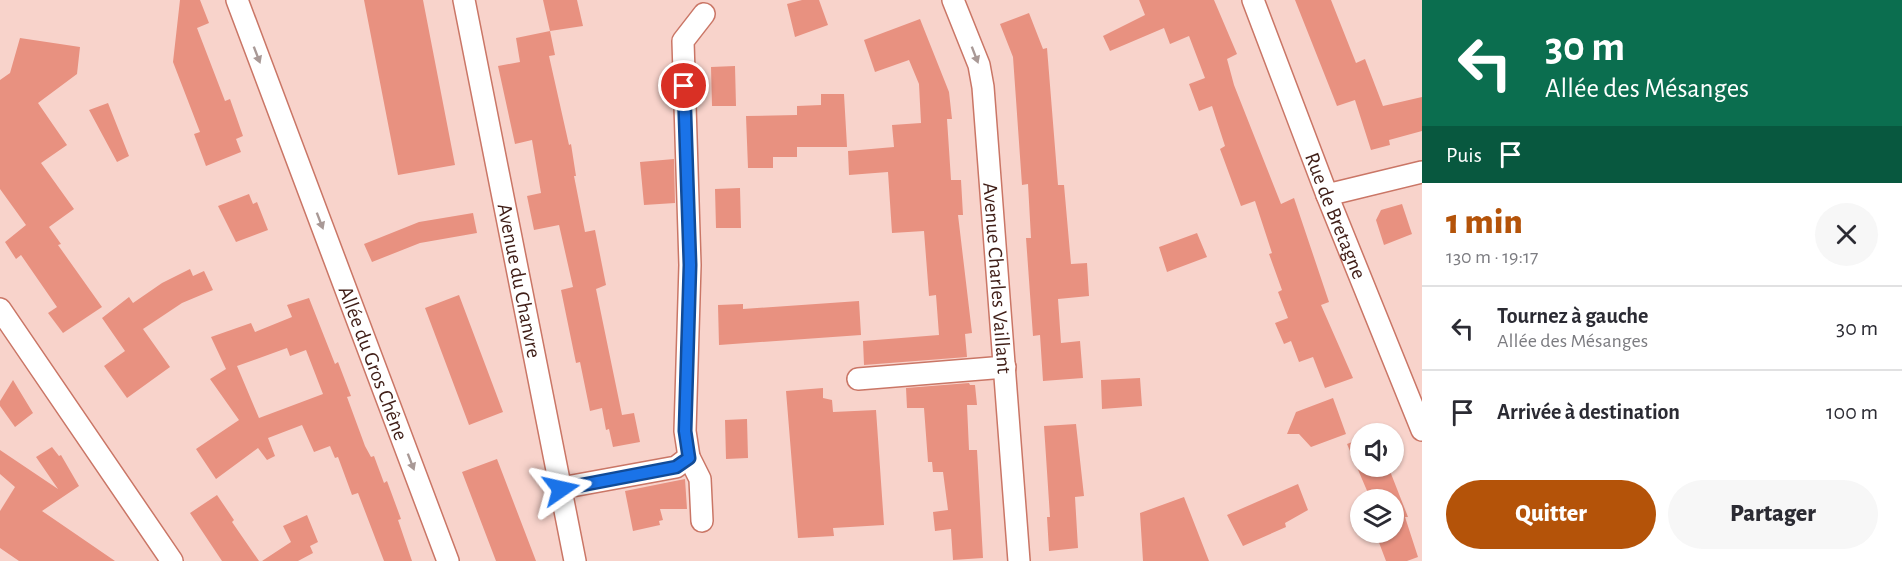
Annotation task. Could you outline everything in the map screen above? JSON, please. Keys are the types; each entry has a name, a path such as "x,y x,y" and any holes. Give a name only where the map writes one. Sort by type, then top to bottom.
{"street":[{"name":"Allée du Gros Chêne","path":"237,0 448,561"},
{"name":"Avenue du Chanvre","path":"464,0 575,561"},
{"name":"Avenue Charles Vaillant","path":"953,0 979,65 983,87 1019,561"},
{"name":"Rue de Bretagne","path":"1253,0 1327,195 1422,430"},
{"path":"702,521 700,479 689,458 685,431 690,265 683,41 704,15"},
{"path":"1327,195 1422,172"},
{"path":"0,309 172,561"},
{"path":"858,379 1005,367"},
{"path":"561,489 676,467 689,458"}],"building":[{"path":"180,0 200,0 209,23 197,28 225,101 230,99 243,136 236,139 241,152 206,166 194,134 200,132 173,62"},
{"path":"364,0 423,0 455,165 398,175"},
{"path":"543,0 577,0 583,26 550,31"},
{"path":"802,0 819,0 828,25 795,37 787,4"},
{"path":"1139,0 1214,0 1237,54 1227,59 1234,85 1281,204 1294,198 1329,302 1321,305 1353,378 1325,388 1313,357 1299,362 1291,341 1284,344 1275,323 1288,318 1278,292 1282,290 1269,254 1272,253 1255,201 1241,206 1220,149 1225,146 1212,106 1199,111 1189,84 1205,78 1189,36 1170,44 1164,28 1110,51 1103,36 1145,15"},
{"path":"1295,0 1331,0 1356,63 1365,59 1383,106 1422,97 1422,131 1389,140 1390,145 1371,150 1355,100 1337,106"},
{"path":"1029,13 1043,49 1047,48 1058,185 1064,185 1071,264 1087,263 1089,296 1058,299 1061,343 1080,341 1083,378 1043,381 1040,335 1033,336 1026,238 1031,238 1028,184 1022,185 1013,57 1000,24"},
{"path":"920,19 949,92 952,119 947,119 951,180 961,180 963,215 958,215 972,333 965,334 967,357 864,365 863,341 939,335 936,295 929,296 924,231 892,233 888,172 849,175 848,151 894,147 892,125 921,123 919,84 909,60 875,72 864,40"},
{"path":"550,31 555,55 549,56 569,145 571,144 576,176 574,176 585,232 595,230 606,285 596,289 622,415 634,413 640,442 613,447 609,429 606,430 602,408 590,411 580,362 576,363 561,290 573,287 559,225 534,230 527,196 541,193 532,140 515,144 498,66 520,62 516,38"},
{"path":"20,38 80,47 77,74 38,103 67,145 41,163 74,209 49,227 61,244 58,245 102,307 63,333 48,313 57,307 21,255 16,259 5,242 26,225 0,189 0,80 10,73"},
{"path":"735,66 736,106 712,106 711,67"},
{"path":"821,94 844,94 847,147 797,147 797,157 773,157 773,168 748,168 746,116 797,115 797,106 821,105"},
{"path":"108,103 129,156 117,162 89,110"},
{"path":"674,159 675,203 644,205 640,162"},
{"path":"740,188 741,228 716,228 715,189"},
{"path":"249,194 253,204 257,202 268,230 236,242 218,206"},
{"path":"1402,204 1412,234 1384,245 1376,220 1381,210"},
{"path":"473,213 477,233 420,243 372,262 364,244 419,222"},
{"path":"1197,233 1207,257 1167,272 1159,247"},
{"path":"190,269 193,276 204,271 213,290 182,303 143,329 170,367 127,398 104,366 125,351 102,318 129,297 133,303 162,283"},
{"path":"459,295 503,412 469,425 425,308"},
{"path":"309,298 335,364 338,362 351,396 347,397 365,446 371,457 374,456 384,483 387,481 401,519 398,520 412,561 384,561 358,493 352,495 338,457 335,458 330,446 314,452 302,425 268,438 275,456 267,460 258,448 216,479 196,449 239,420 210,379 226,369 211,337 251,323 255,332 292,317 287,305","holes":["287,348 290,356 306,350 323,394 259,418 237,366"]},
{"path":"859,301 861,335 719,345 718,305 743,304 743,309"},
{"path":"1140,378 1142,406 1102,409 1101,380"},
{"path":"13,380 33,413 15,427 0,406 0,401"},
{"path":"969,383 975,385 977,405 967,405 969,450 977,450 983,558 953,560 951,529 935,531 933,512 948,510 943,472 933,472 932,462 928,462 924,408 907,408 906,388"},
{"path":"823,388 823,398 832,400 833,412 876,410 884,525 833,528 834,536 798,538 786,391"},
{"path":"1333,398 1346,434 1311,447 1299,434 1287,434 1296,412"},
{"path":"747,419 748,458 726,459 725,420"},
{"path":"1076,424 1084,496 1075,497 1078,548 1049,551 1047,517 1050,517 1044,426"},
{"path":"52,447 59,456 61,455 79,486 42,511 115,561 19,561 0,548 0,511 15,487 0,474 0,450 58,489 36,457"},
{"path":"497,459 536,561 496,561 462,472"},
{"path":"1361,477 1392,477 1397,489 1366,489"},
{"path":"685,479 687,509 660,509 663,520 659,521 660,525 633,531 625,491"},
{"path":"1298,484 1308,510 1285,523 1286,527 1243,546 1227,515"},
{"path":"217,495 234,520 232,522 259,561 222,561 190,513"},
{"path":"1184,497 1209,561 1143,561 1140,513"},
{"path":"1404,507 1418,557 1407,561 1386,561 1379,543 1404,543"},
{"path":"307,515 318,542 310,546 313,553 298,561 262,561 291,542 283,526"}],"route":[{"path":"561,489 676,467 689,458 685,431 690,265 684,86"}]}
